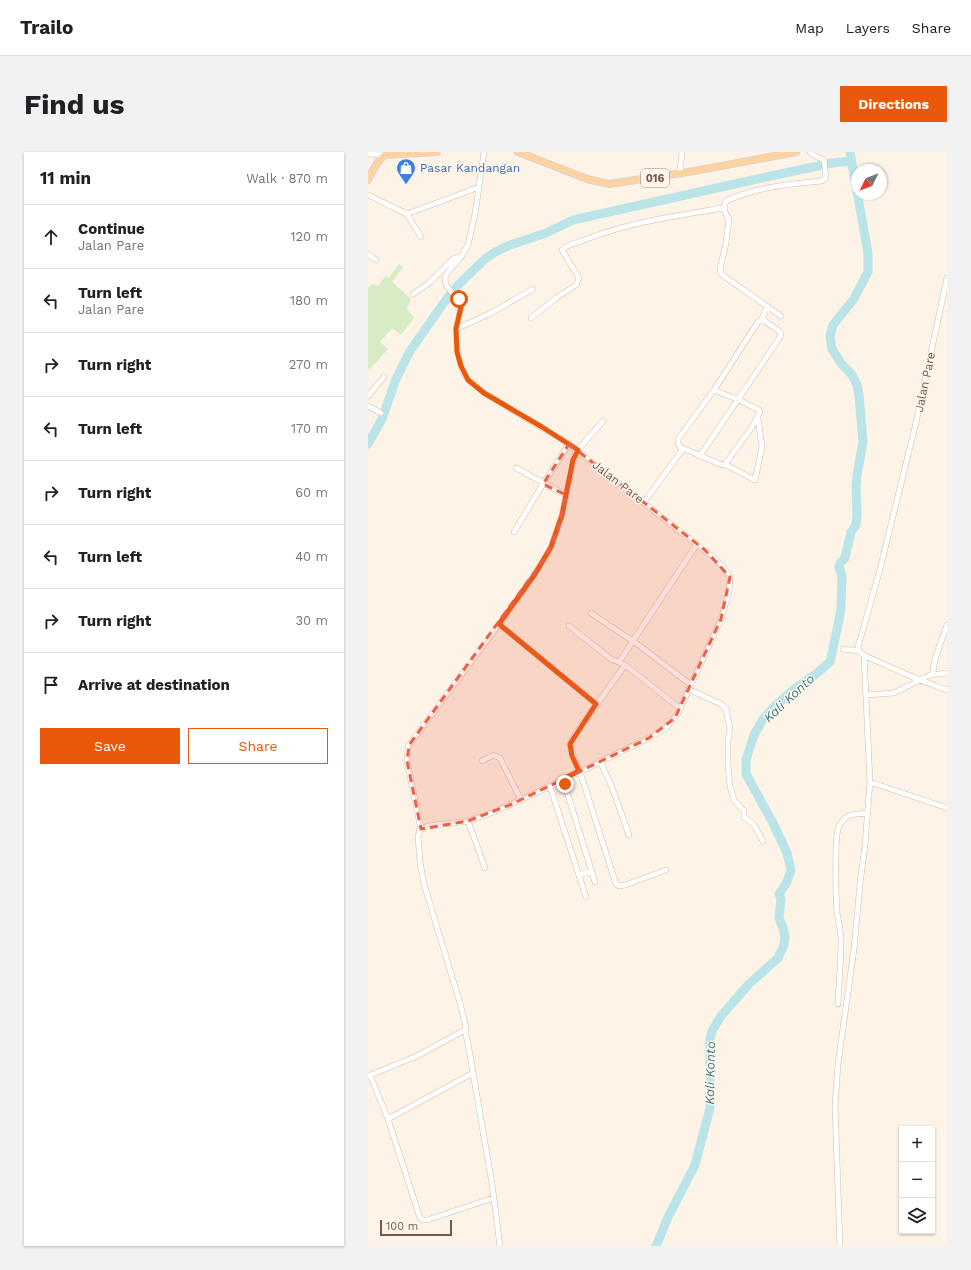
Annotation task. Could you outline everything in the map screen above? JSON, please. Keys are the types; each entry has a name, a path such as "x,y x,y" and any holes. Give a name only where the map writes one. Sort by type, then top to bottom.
{"main road":[{"path":"368,180 376,165 385,155 437,152"},
{"name":"016","path":"518,152 587,179 605,184 627,182 796,152"}],"street":[{"name":"Jalan Pare","path":"422,829 432,825 444,825 468,821 491,813 521,800 662,731 671,723 681,709 691,688 721,619 729,592 730,583 728,572 714,558 578,450 484,393 468,380 461,366 457,352 456,329 461,307 459,299 446,285 445,280 447,273 468,245 471,235 484,152"},
{"path":"680,173 682,152"},
{"path":"781,316 721,274 729,219 723,208 726,201 737,195 782,184 822,181 826,178 824,160 810,152"},
{"path":"368,154 375,153 385,155"},
{"path":"406,214 479,187"},
{"path":"368,196 406,214 421,237"},
{"path":"531,318 556,298 576,285 579,278 562,250 568,245 628,225 660,218 723,208"},
{"path":"368,254 376,260"},
{"path":"413,294 429,283 453,259 461,256"},
{"name":"Jalan Pare","path":"840,1246 835,1105 838,1064 854,949 870,782 866,695 861,653 858,647 879,573 922,397 947,278"},
{"path":"456,329 489,314 533,289"},
{"path":"758,418 762,447 755,480 724,464 720,465 683,449 678,445 678,439 714,390 758,322 762,319 767,306"},
{"path":"700,456 779,339 781,334 779,331 762,319"},
{"path":"368,396 384,377"},
{"path":"714,390 760,410 758,418 724,464"},
{"path":"368,406 381,413"},
{"path":"500,1246 492,1184 474,1073 465,1029 466,1025 421,870 418,842 419,832 422,829 407,760 408,750 409,746 535,574 551,547 560,522 573,460 578,450 603,421"},
{"path":"514,532 569,444"},
{"path":"644,502 683,449"},
{"path":"516,468 543,484 566,495"},
{"path":"619,662 697,544"},
{"path":"591,613 633,641 691,688 721,704 726,709 730,729 728,740 730,786 737,804 742,807 744,817 754,825 763,841"},
{"path":"499,624 596,704"},
{"path":"933,674 933,668 947,625"},
{"path":"569,626 611,658 625,665 681,709"},
{"path":"843,649 861,653 899,671 947,690"},
{"path":"625,665 596,704 570,744 572,756 579,771 616,884 619,886 625,885 666,870"},
{"path":"866,695 894,693 933,674 947,674"},
{"path":"482,761 493,755 500,758 521,800"},
{"path":"600,761 612,787 628,835"},
{"path":"563,779 595,882"},
{"path":"870,782 947,808"},
{"path":"550,786 586,897"},
{"path":"838,1004 841,939 837,912 837,830 842,822 852,814 868,813"},
{"path":"468,821 485,868"},
{"path":"579,875 592,871"},
{"path":"465,1029 417,1056 369,1076 388,1120 419,1216 422,1220 425,1221 493,1198"},
{"path":"388,1120 474,1073"}],"highlighted area":[{"path":"569,444 705,550 730,577 721,619 675,718 649,738 512,804 468,821 421,829 407,761 409,745 545,558 558,530 566,495 543,484"}],"green space":[{"path":"399,264 403,267 392,282 411,299 407,309 414,318 401,335 392,328 380,342 388,349 372,367 368,369 368,288 372,284 378,286 386,275 389,278"}],"waterway":[{"name":"Kali Konto","path":"656,1246 669,1215 695,1165 710,1108 710,1039 712,1031 721,1016 749,984 778,958 784,945 785,937 779,918 781,899 779,894 786,884 791,870 787,853 773,823 746,774 746,760 754,735 763,719 776,705 830,662 841,608 842,576 839,567 840,563 845,558 851,532 856,525 856,486 863,442 859,395 857,385 852,375 841,363 832,349 830,336 833,325 853,300 868,272 868,253 850,152"},
{"path":"368,444 382,419 396,379 410,351 458,285 485,259 495,252 510,245 546,233 573,220 832,163 851,161"}],"place":[{"name":"Pasar Kandangan","path":"406,185"}],"route":[{"path":"459,299 461,307 456,329 457,352 461,366 468,380 484,393 578,450 575,453 573,460 558,530 551,547 535,574 499,624 596,704 571,742 570,745 572,756 579,771 563,779 565,784"}]}
